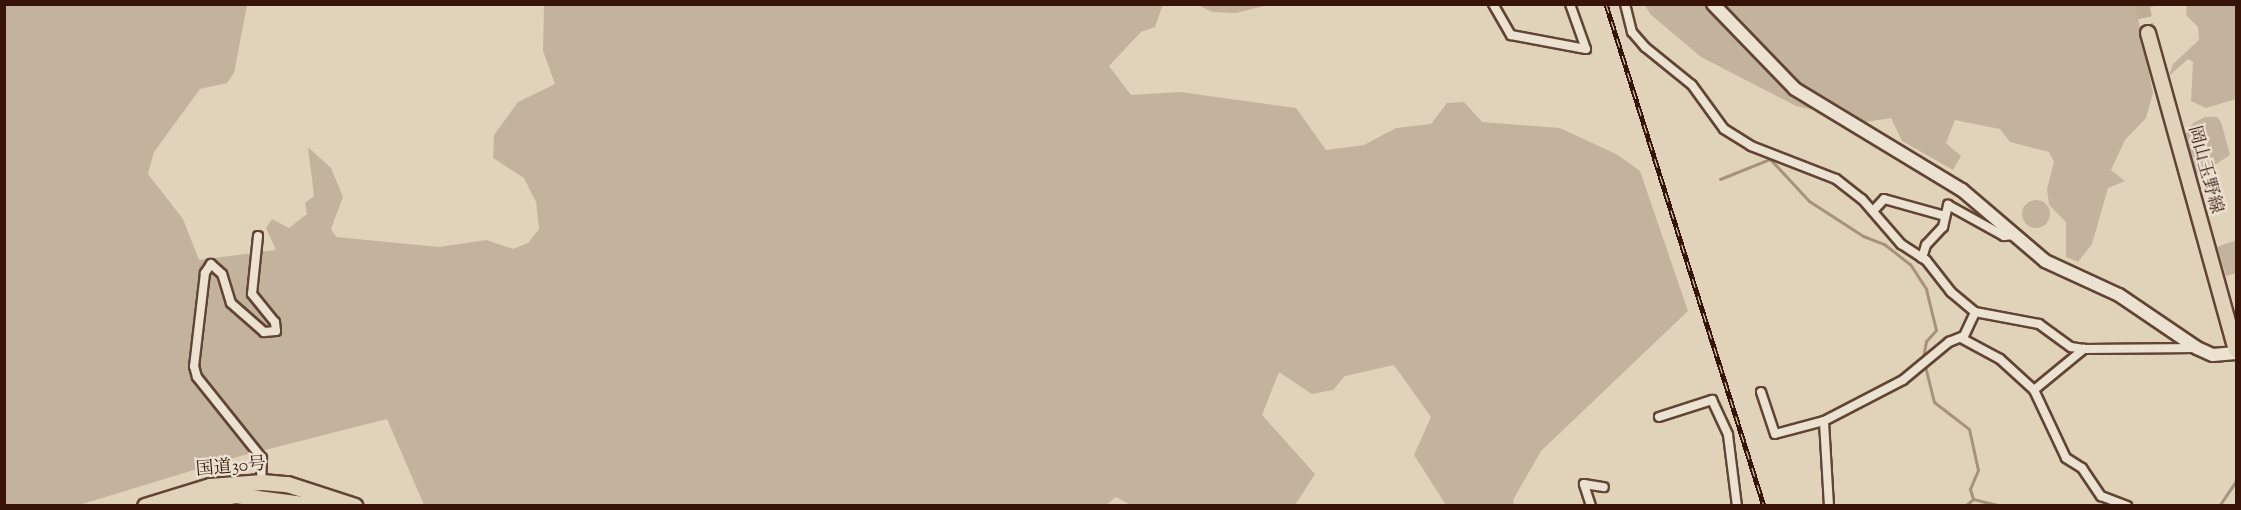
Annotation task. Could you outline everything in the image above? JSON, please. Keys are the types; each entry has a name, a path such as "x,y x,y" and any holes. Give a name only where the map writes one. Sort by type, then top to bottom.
{"highway":[{"name":"国道30号","path":"178,506 212,497 287,484 354,506"},
{"name":"国道30号","path":"145,506 210,486 261,489 317,506"}],"main road":[{"name":"岡山玉野線","path":"2148,33 2236,351"}],"street":[{"path":"1493,4 1511,35 1586,49 1570,4"},
{"path":"1625,4 1632,32 1645,47 1692,85 1724,129 1751,146 1836,178 1873,211 1901,244 1922,258 1975,312 2038,324 2072,347 2084,349 2197,348"},
{"path":"1713,4 1795,89 1962,190 2060,271 2125,298 2197,348 2213,355 2236,351"},
{"path":"1873,211 1884,199 1945,216"},
{"path":"1922,258 1948,206 2004,236 2014,235"},
{"path":"258,236 252,294 275,322 276,331 264,332 231,303 222,274 211,264 205,273 194,366 197,377 262,458 261,489"},
{"path":"1761,392 1775,434 1824,421 1903,380 1949,342 1961,338 1975,312"},
{"path":"1961,338 2000,359 2034,390 2066,458 2082,468 2101,496 2127,506"},
{"path":"2034,390 2084,349"},
{"path":"1659,417 1712,400 1728,435 1737,506"},
{"path":"1824,421 1829,506"},
{"path":"1592,506 1584,484 1604,486"}],"shaded area":[{"path":"1163,4 1155,27 1141,32 1109,66 1131,95 1180,92 1296,108 1326,150 1364,145 1396,128 1431,124 1447,103 1464,102 1482,122 1560,128 1618,155 1640,171 1688,311 1541,451 1513,500 1514,505 1446,505 1414,455 1431,417 1394,365 1345,376 1333,390 1312,394 1279,372 1262,415 1315,474 1295,505 1132,506 1116,497 1105,506 424,505 387,419 237,457 79,505 5,505 4,5 247,5 234,73 227,83 200,89 154,152 148,174 183,219 199,260 276,250 266,228 272,219 289,228 307,214 305,203 314,196 308,147 331,168 343,197 331,229 336,237 439,247 486,240 513,249 528,243 539,229 536,202 524,178 493,158 494,135 518,102 555,84 543,51 544,5"},
{"path":"1198,5 1268,5 1236,13 1212,12"},
{"path":"1645,5 2156,5 2137,13 2153,93 2146,118 2125,140 2111,170 2125,181 2108,188 2092,244 2078,262 2066,257 2066,222 2049,205 2047,189 2054,162 2049,152 2010,142 2000,129 1955,120 1946,143 1961,156 1953,170 1902,141 1891,118 1866,122 1796,106 1701,57 1650,14"},
{"path":"2187,5 2236,5 2236,99 2206,108 2191,101 2193,62 2188,59 2169,76 2173,64 2199,40 2198,27 2186,15"},
{"path":"2205,117 2217,117 2221,122 2230,155 2201,174 2195,173 2185,135 2193,123"},
{"path":"2036,200 2046,204 2050,214 2046,224 2036,228 2026,224 2022,214 2026,204"},
{"path":"2236,240 2236,273 2226,276 2217,247"}],"waterway":[{"path":"1720,179 1770,159 1809,201 1863,236 1884,244 1910,264 1926,289 1936,330 1926,341 1923,358 1934,402 1969,429 1978,470 1970,489 1973,499 2002,506"},
{"path":"2219,506 2236,481"},
{"path":"1965,506 1973,499"}],"tunnel":[{"path":"2142,4 2148,33"}],"railway":[{"path":"1606,4 1764,506"}]}
